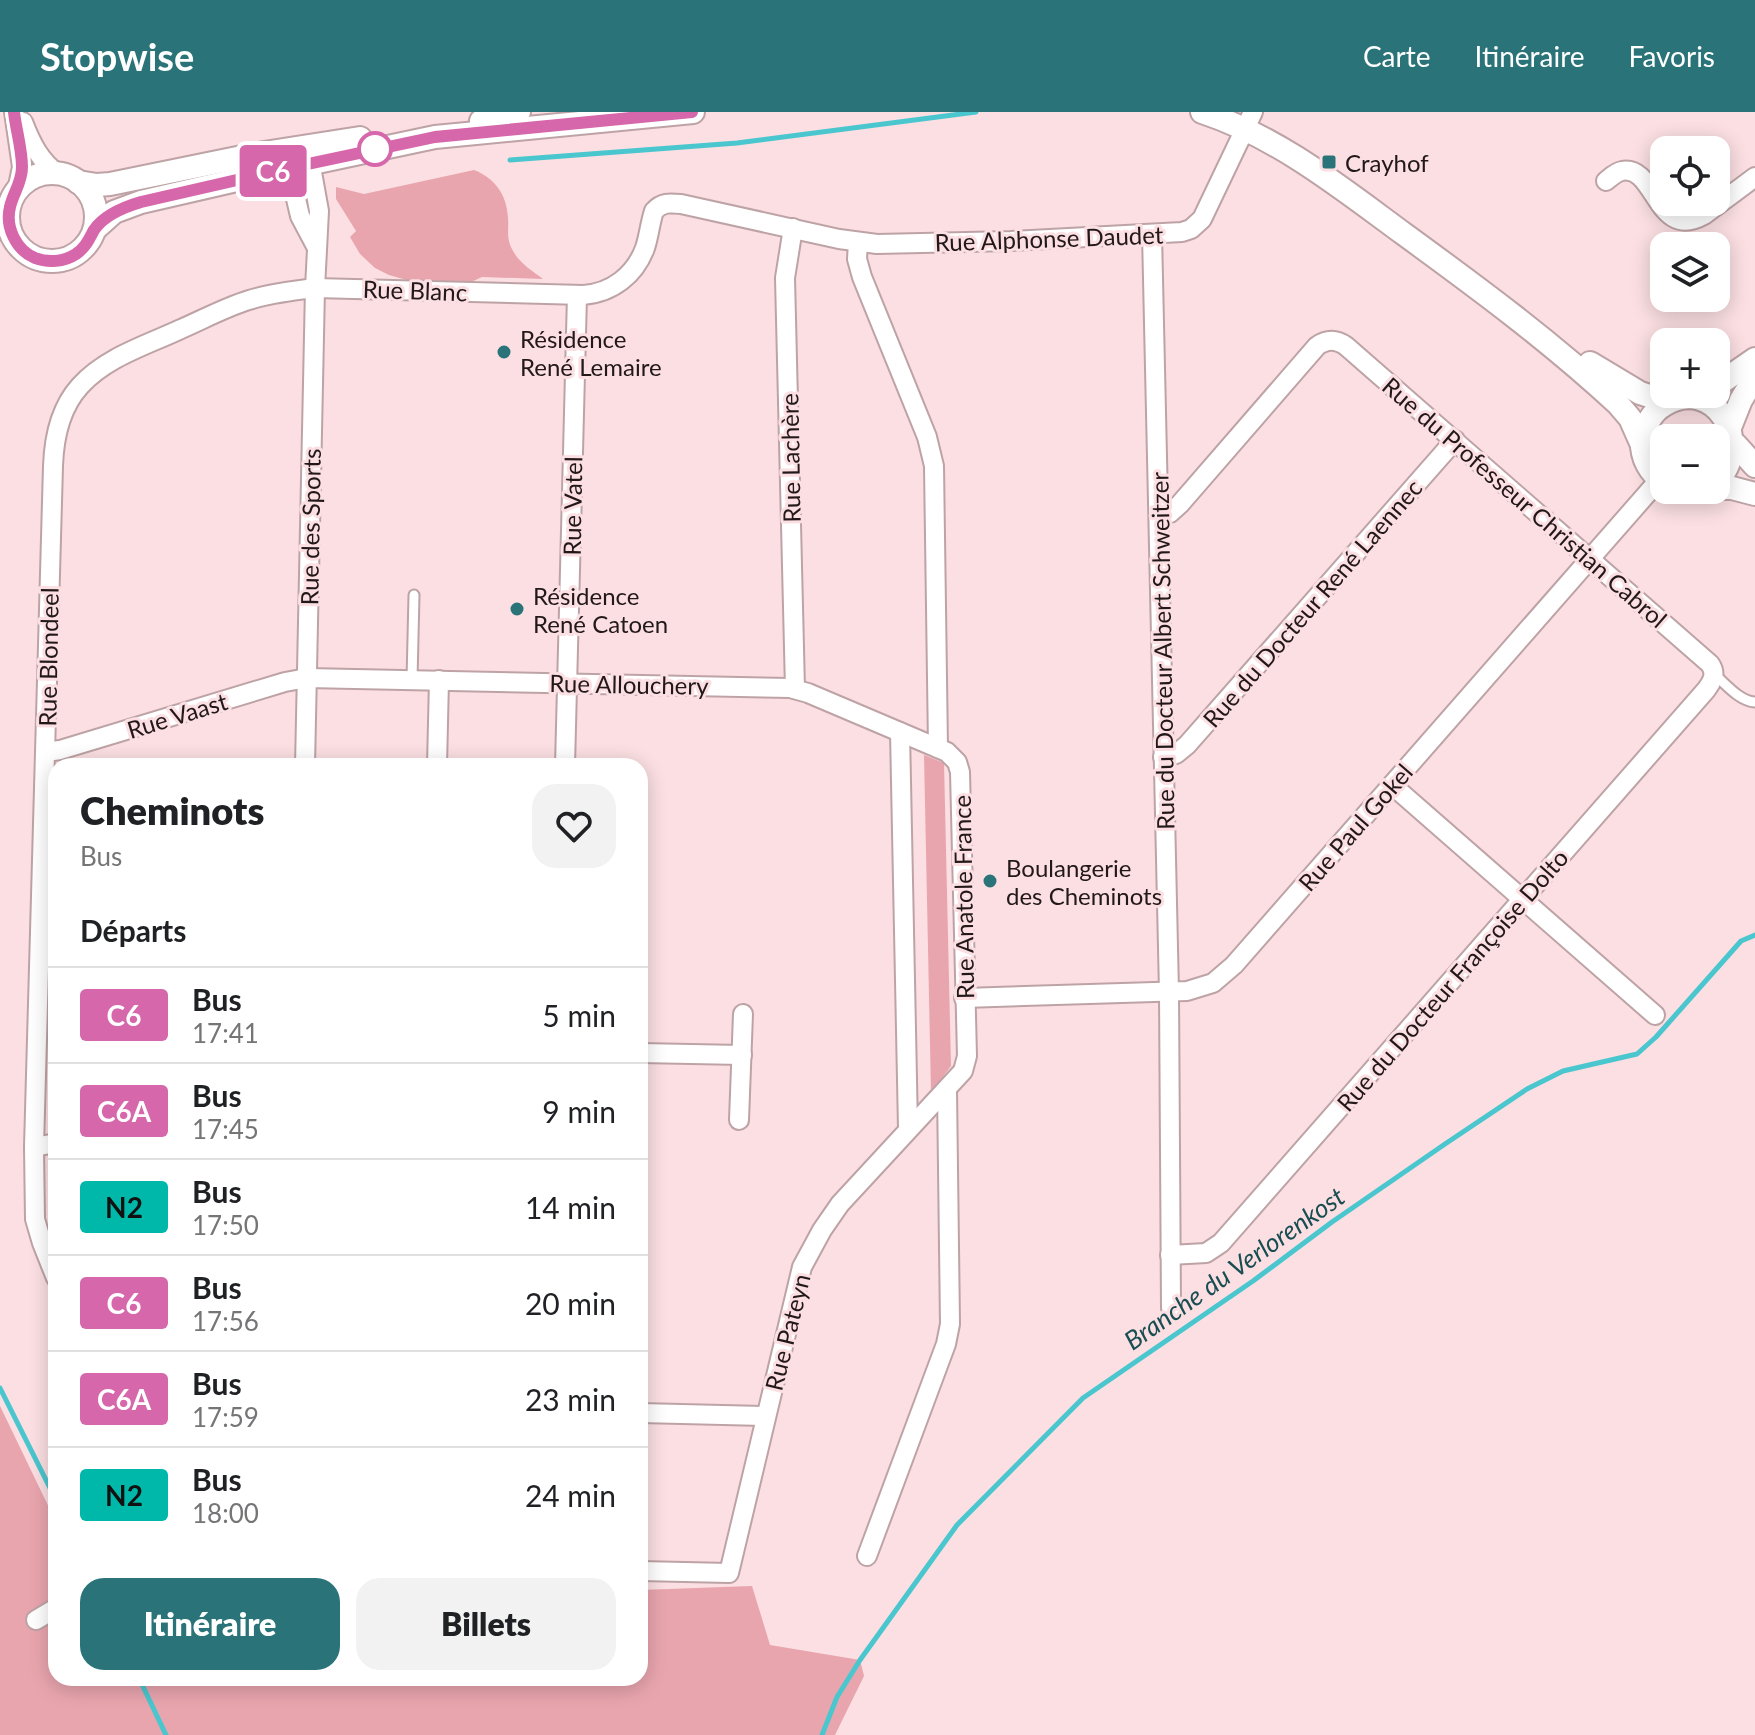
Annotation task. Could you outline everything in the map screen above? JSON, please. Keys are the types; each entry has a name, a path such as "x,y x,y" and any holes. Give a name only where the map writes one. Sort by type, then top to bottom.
{"street":[{"path":"0,115 16,112"},
{"path":"16,112 44,161 89,193 94,203 95,229 90,240 83,249 62,260 39,259 11,246 15,239 10,229 9,206 22,172 16,112"},
{"path":"95,229 114,212 133,204 298,157 519,112"},
{"path":"9,206 25,183 47,174 97,185 110,184 435,137 607,116 693,112"},
{"path":"1202,112 1249,120 1531,327 1629,388 1650,397"},
{"name":"Rue Alphonse Daudet","path":"793,228 858,242 889,244 1182,232 1199,223 1249,120"},
{"name":"Rue des Sports","path":"298,157 300,216 317,248 305,758"},
{"path":"1606,181 1621,171 1633,171 1668,213 1687,221 1704,215 1755,177"},
{"name":"Rue Blanc","path":"54,454 60,422 68,403 80,386 103,365 239,304 315,288 595,294 608,290 631,272 644,249 654,211 663,204 681,204 793,228"},
{"name":"Rue Lachère","path":"793,228 785,278 795,689"},
{"name":"Rue du Docteur Albert Schweitzer","path":"1152,234 1169,992 1171,1308"},
{"path":"858,242 857,259 862,277 927,437 934,466 938,748"},
{"name":"Rue Vatel","path":"565,758 577,295"},
{"path":"1531,327 1630,418 1650,468"},
{"name":"Rue du Professeur Christian Cabrol","path":"1159,516 1175,509 1314,350 1328,341 1336,341 1346,346 1591,558 1710,664 1714,674"},
{"path":"1730,376 1755,359"},
{"path":"1730,466 1741,400 1755,377"},
{"path":"1642,445 1649,420 1659,408"},
{"path":"1718,408 1726,415 1734,435 1755,466"},
{"name":"Rue du Docteur René Laennec","path":"1163,757 1176,754 1187,745 1455,440"},
{"name":"Rue Blondeel","path":"48,1258 35,1219 34,1147 54,454"},
{"path":"1730,488 1755,494"},
{"name":"Rue Paul Gokel","path":"964,998 1169,992 1213,983 1229,971 1650,495"},
{"name":"Rue du Docteur Françoise Dolto","path":"1170,1255 1206,1253 1221,1243 1706,690 1714,674"},
{"name":"Rue Allouchery","path":"307,678 795,689 938,748"},
{"name":"Rue Vaast","path":"46,752 307,678"},
{"path":"437,758 439,680"},
{"path":"900,732 908,1129"},
{"name":"Rue Anatole France","path":"938,748 951,754 960,772 966,1062 963,1071 947,1090"},
{"path":"1392,785 1655,1015"},
{"path":"739,1120 743,1014"},
{"path":"648,1053 742,1055"},
{"path":"867,1556 949,1335 947,1090"},
{"name":"Rue Pateyn","path":"648,1571 729,1573 804,1262 840,1204 947,1090"},
{"path":"34,1147 48,1144"},
{"path":"648,1413 766,1416"},
{"path":"36,1620 48,1613"}],"lane":[{"path":"412,680 414,595"},
{"path":"1714,674 1742,699 1755,702"}],"shaded area":[{"path":"474,170 498,188 507,210 508,237 512,249 521,262 543,279 482,277 469,283 410,281 375,268 360,254 350,237 356,231 336,199 336,187 364,194"},
{"path":"924,755 944,763 951,1066 931,1093"},
{"path":"0,1406 48,1505 48,1686 648,1686 648,1590 752,1586 770,1645 860,1660 864,1676 835,1735 0,1735"}],"waterway":[{"path":"510,160 737,143 976,112"},
{"name":"Branche du Verlorenkost","path":"822,1735 837,1697 860,1660 957,1525 1083,1398 1527,1089 1563,1071 1637,1054 1656,1037 1741,941 1755,935"},
{"path":"0,1388 48,1484"},
{"path":"143,1686 166,1735"}],"bus line":[{"name":"C6","path":"14,112 22,167 9,209 10,229 19,246 31,256 54,261 76,254 90,240 95,229 114,212 141,202 435,137 692,112"}],"place":[{"name":"Crayhof","path":"1329,162"},
{"name":"Résidence René Lemaire","path":"504,352"},
{"name":"Résidence René Catoen","path":"517,609"},
{"name":"Boulangerie des Cheminots","path":"990,881"}]}
